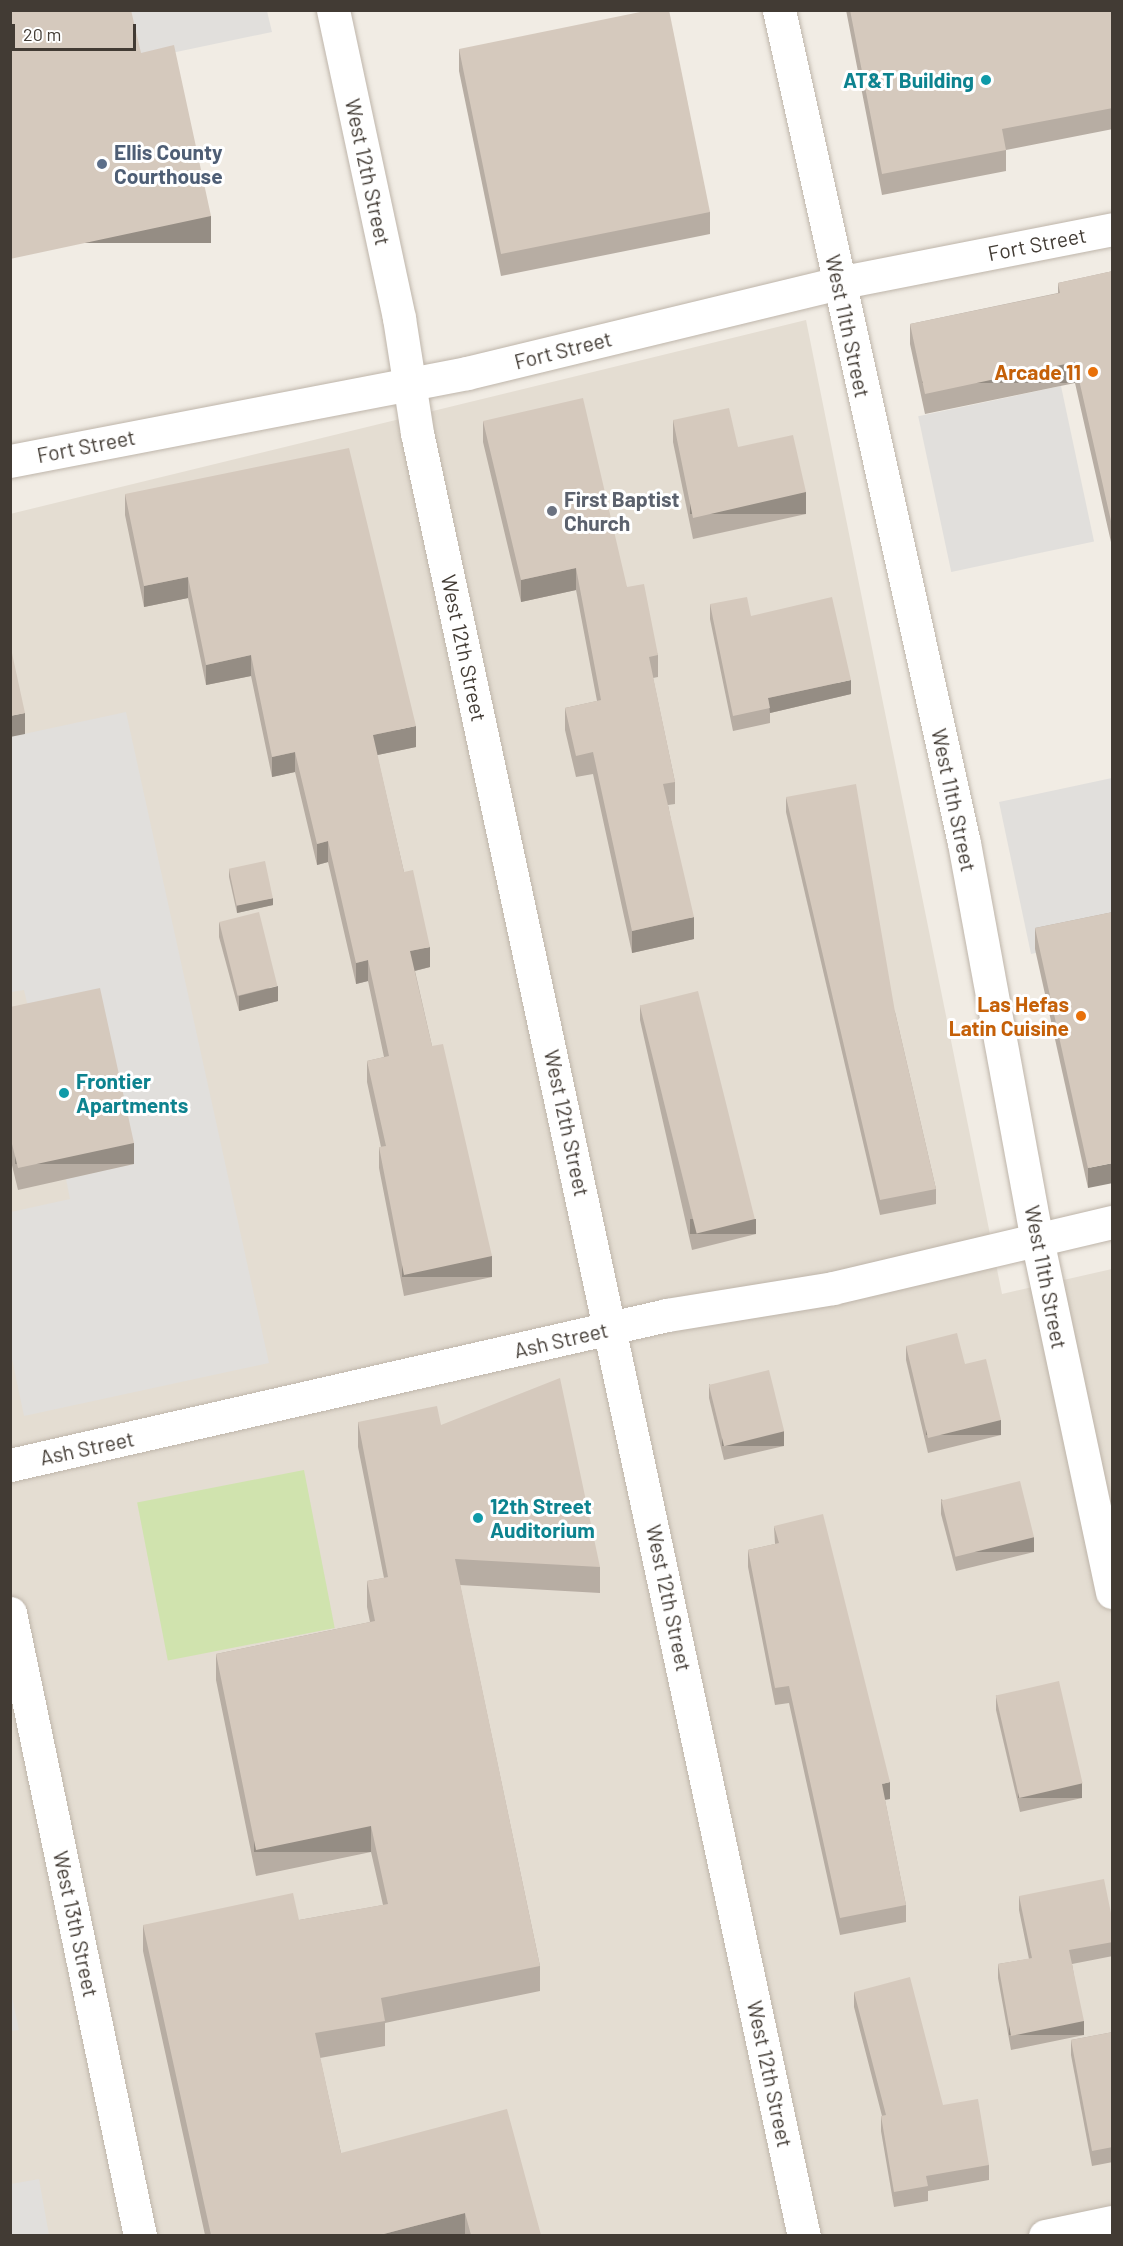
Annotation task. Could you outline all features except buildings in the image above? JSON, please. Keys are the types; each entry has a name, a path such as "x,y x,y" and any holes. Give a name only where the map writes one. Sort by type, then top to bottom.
{"street":[{"name":"West 12th Street","path":"333,10 409,384 804,2235"},
{"name":"West 11th Street","path":"779,10 964,843 1037,1239 1113,1592"},
{"name":"Fort Street","path":"10,461 409,384 838,283 1113,229"},
{"name":"Ash Street","path":"10,1465 611,1329 833,1288 1113,1222"},
{"name":"West 13th Street","path":"10,1612 140,2235"},
{"path":"1045,2235 1113,2222"}],"shaded area":[{"path":"87,11 267,11 272,32 100,68"},
{"path":"806,320 1002,1294 1112,1269 1112,2235 11,2235 10,514"},
{"path":"1061,386 1094,542 951,572 918,416"},
{"path":"126,712 269,1363 24,1416 11,1354 11,1212 70,1199 66,1179 134,1164 32,1024 24,990 11,992 10,737"},
{"path":"1112,778 1112,937 1031,954 999,802"},
{"path":"10,1987 19,2030 11,2031 10,2031"},
{"path":"39,2179 49,2235 11,2235 11,2184"}],"green space":[{"path":"304,1470 335,1628 168,1660 137,1502"}],"place":[{"name":"AT&T Building","path":"986,80"},
{"name":"Ellis County Courthouse","path":"102,164"},
{"name":"Arcade 11","path":"1093,372"},
{"name":"First Baptist Church","path":"552,511"},
{"name":"Las Hefas Latin Cuisine","path":"1081,1016"},
{"name":"Frontier Apartments","path":"64,1093"},
{"name":"12th Street Auditorium","path":"478,1518"}]}
